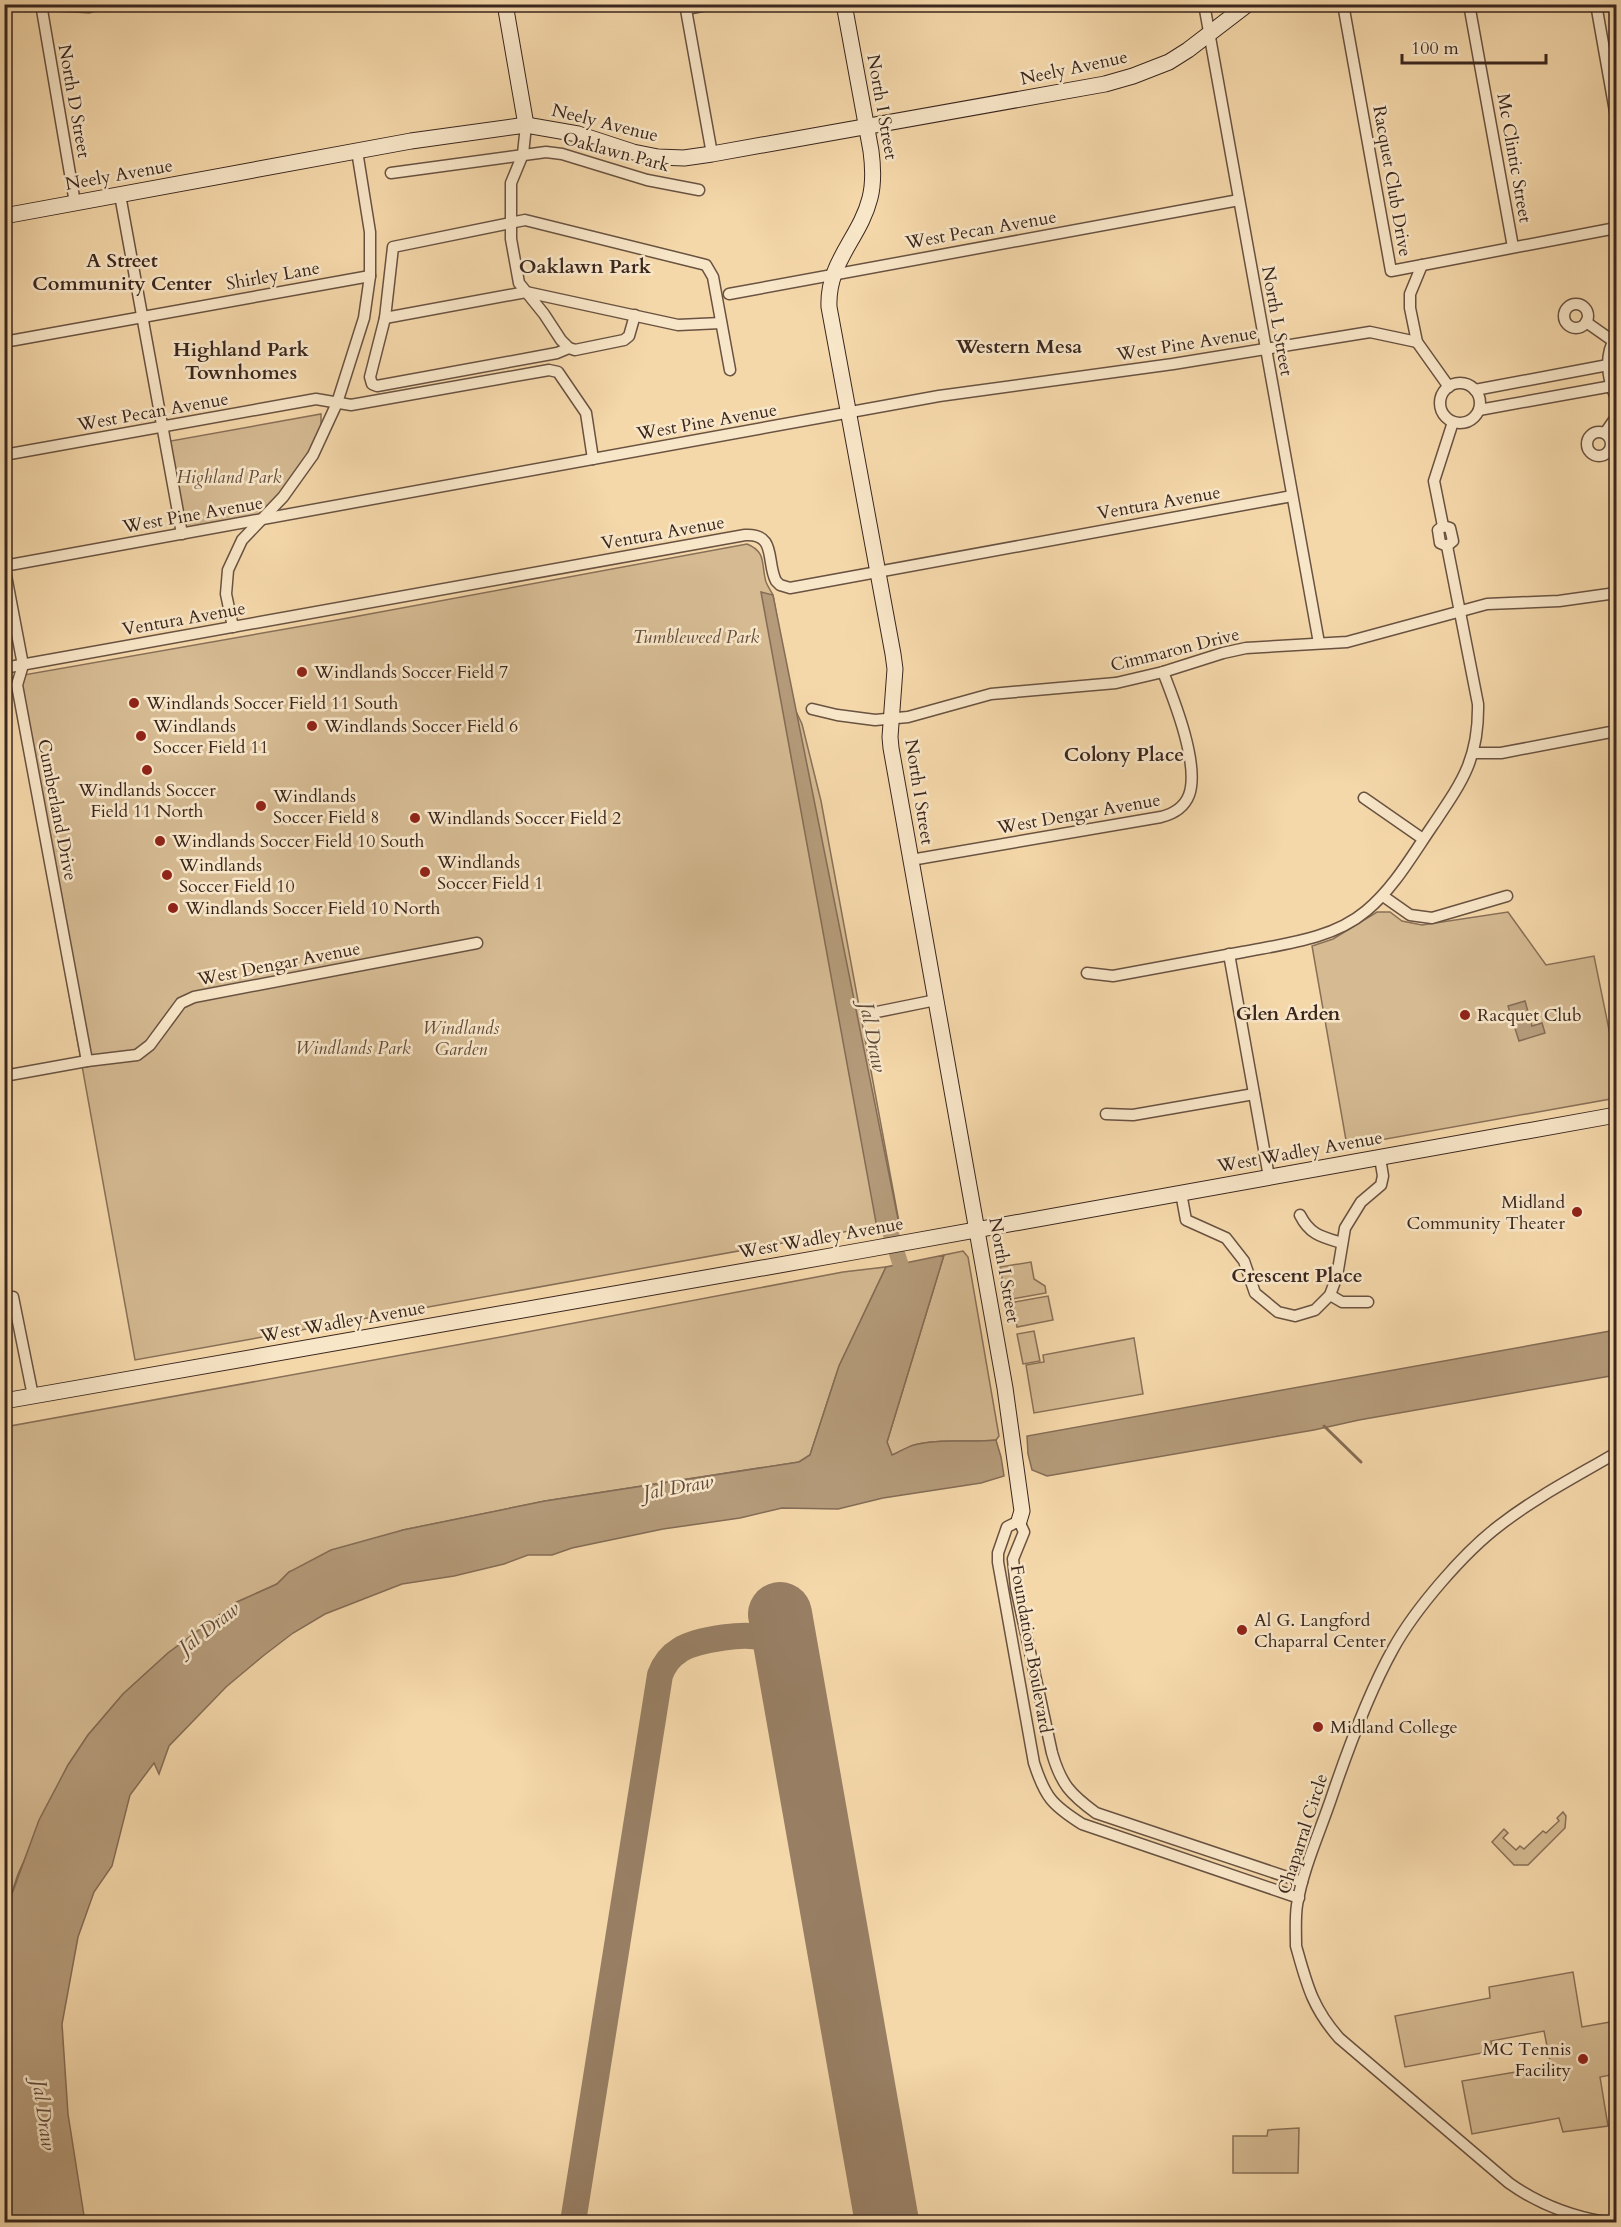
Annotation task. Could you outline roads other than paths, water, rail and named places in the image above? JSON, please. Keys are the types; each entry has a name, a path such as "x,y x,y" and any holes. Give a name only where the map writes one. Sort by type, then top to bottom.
{"street":[{"path":"25,4 89,7 100,4"},
{"path":"505,4 526,125 523,154 512,183 511,239 519,283 569,348 575,350 624,340 629,336 635,315"},
{"path":"712,4 686,7 712,154"},
{"name":"North I Street","path":"844,4 872,162 870,199 833,274 829,307 895,669 891,748 1005,1388 1022,1511 1019,1521"},
{"name":"North L Street","path":"1204,4 1318,644"},
{"name":"Neely Avenue","path":"4,216 357,151 466,132 526,125 578,134 633,152 658,157 684,158 712,154 1105,84 1168,62 1188,50 1248,4"},
{"name":"Racquet Club Drive","path":"1343,4 1391,271 1422,265"},
{"name":"Mc Clintic Street","path":"1469,4 1513,247"},
{"path":"1596,4 1617,117"},
{"name":"North D Street","path":"41,5 75,203"},
{"path":"233,627 226,594 228,570 242,540 283,497 313,455 337,403 364,318 370,276 370,232 357,151"},
{"name":"Oaklawn Park","path":"391,173 546,152 562,154 647,180 699,190"},
{"path":"120,195 182,534"},
{"name":"West Pecan Avenue","path":"729,294 1239,200"},
{"path":"569,348 557,353 377,386 372,384 370,377 385,318 391,253 396,245 525,220 706,265 714,277 730,370"},
{"path":"1422,265 1617,228"},
{"name":"Racquet Club Drive","path":"1422,265 1410,294 1410,308 1417,342 1449,387"},
{"name":"Shirley Lane","path":"4,342 370,276"},
{"path":"385,318 526,292 678,325 721,322"},
{"path":"1586,322 1615,339 1607,356 1612,386 1617,398"},
{"name":"West Pine Avenue","path":"5,566 939,396 1173,364 1370,332 1417,342"},
{"path":"1475,390 1608,365"},
{"name":"West Pecan Avenue","path":"4,455 316,399 351,405 556,370 586,414 593,459"},
{"path":"1460,383 1475,390 1479,398 1479,410 1471,420 1454,422 1444,415 1440,404 1442,393 1449,387 1460,383"},
{"path":"1479,410 1612,386"},
{"path":"1605,434 1617,417"},
{"path":"1087,973 1113,976 1229,954 1320,934 1354,920 1383,896 1459,787 1473,753 1478,720 1476,688 1447,546 1440,543 1438,530 1443,526 1434,482 1454,422"},
{"name":"Ventura Avenue","path":"4,668 745,535 758,536 766,542 774,576 784,588 1292,496"},
{"name":"Cumberland Drive","path":"5,566 23,665 17,685 87,1061"},
{"name":"Cimmaron Drive","path":"812,709 854,718 891,719 921,714 991,694 1099,686 1163,672 1246,648 1318,644 1367,638 1459,610 1487,604 1559,601 1617,593"},
{"name":"West Dengar Avenue","path":"911,860 1161,817 1178,810 1188,797 1191,788 1190,769 1180,716 1163,672"},
{"path":"1473,753 1501,753 1617,731"},
{"path":"1364,798 1423,839"},
{"path":"1383,896 1410,915 1432,918 1508,896"},
{"name":"West Dengar Avenue","path":"4,1076 87,1061 137,1055 150,1045 181,1003 194,997 477,943"},
{"path":"1229,954 1269,1177"},
{"path":"867,1014 936,1000"},
{"path":"1106,1114 1133,1115 1254,1094"},
{"name":"West Wadley Avenue","path":"4,1401 1617,1115"},
{"path":"1180,1193 1186,1220 1226,1239 1244,1261 1255,1293 1278,1312 1295,1316 1315,1310 1330,1295 1345,1228 1361,1202 1381,1185 1383,1176 1380,1158"},
{"path":"1300,1215 1306,1227 1322,1237 1342,1243"},
{"path":"1330,1295 1342,1302 1368,1302"},
{"path":"13,1297 33,1396"},
{"name":"Chaparral Circle","path":"1605,2223 1589,2220 1532,2199 1516,2188 1467,2149 1339,2038 1309,1994 1296,1946 1297,1906 1302,1882 1343,1765 1376,1683 1394,1647 1454,1567 1499,1525 1573,1477 1617,1453"},
{"name":"Foundation Boulevard","path":"1299,1898 1082,1824 1061,1810 1042,1789 1034,1763 998,1562 998,1553 1007,1527 1019,1521 1024,1532 1013,1559 1016,1588 1052,1753 1060,1778 1078,1800 1096,1813 1302,1882"},
{"path":"1020,1686 1037,1684"}],"water":[{"path":"761,592 773,595 899,1224 877,1228"},
{"path":"1525,1001 1532,1026 1542,1023 1545,1033 1519,1041 1508,1006"},
{"path":"944,1255 887,1442 892,1455 924,1443 996,1440 1004,1476 981,1483 883,1498 838,1509 782,1508 740,1518 663,1529 572,1548 552,1555 528,1555 504,1564 454,1576 402,1584 325,1614 293,1633 226,1687 169,1746 159,1774 154,1763 130,1795 112,1866 94,1892 78,1937 62,2024 68,2114 85,2222 5,2222 5,1913 39,1820 68,1765 88,1735 123,1694 168,1653 237,1602 277,1584 289,1572 331,1550 403,1530 545,1501 799,1462 810,1455 839,1366 886,1267"},
{"path":"1616,1330 1616,1375 1047,1476 1032,1470 1028,1454 1027,1436"}],"waterway":[{"name":"Jal Draw","path":"884,1205 902,1269 898,1283"},
{"path":"1324,1426 1361,1462"}],"place":[{"name":"Windlands Soccer Field 7","path":"302,672"},
{"name":"Windlands Soccer Field 11 South","path":"134,703"},
{"name":"Windlands Soccer Field 6","path":"312,726"},
{"name":"Windlands Soccer Field 11","path":"141,736"},
{"name":"Windlands Soccer Field 11 North","path":"147,770"},
{"name":"Windlands Soccer Field 8","path":"261,806"},
{"name":"Windlands Soccer Field 2","path":"415,818"},
{"name":"Windlands Soccer Field 10 South","path":"160,841"},
{"name":"Windlands Soccer Field 1","path":"425,872"},
{"name":"Windlands Soccer Field 10","path":"167,875"},
{"name":"Windlands Soccer Field 10 North","path":"173,908"},
{"name":"Racquet Club","path":"1465,1015"},
{"name":"Midland Community Theater","path":"1577,1212"},
{"name":"Al G. Langford Chaparral Center","path":"1242,1630"},
{"name":"Midland College","path":"1318,1727"},
{"name":"MC Tennis Facility","path":"1583,2059"}],"district":[{"name":"Oaklawn Park","path":"585,266"},
{"name":"A Street Community Center","path":"122,272"},
{"name":"Western Mesa","path":"1019,346"},
{"name":"Highland Park Townhomes","path":"241,360"},
{"name":"Colony Place","path":"1124,754"},
{"name":"Glen Arden","path":"1288,1013"},
{"name":"Crescent Place","path":"1297,1275"}],"park label":[{"name":"Highland Park","path":"229,477"},
{"name":"Tumbleweed Park","path":"696,637"},
{"name":"Windlands Garden","path":"461,1038"},
{"name":"Windlands Park","path":"353,1048"}]}
